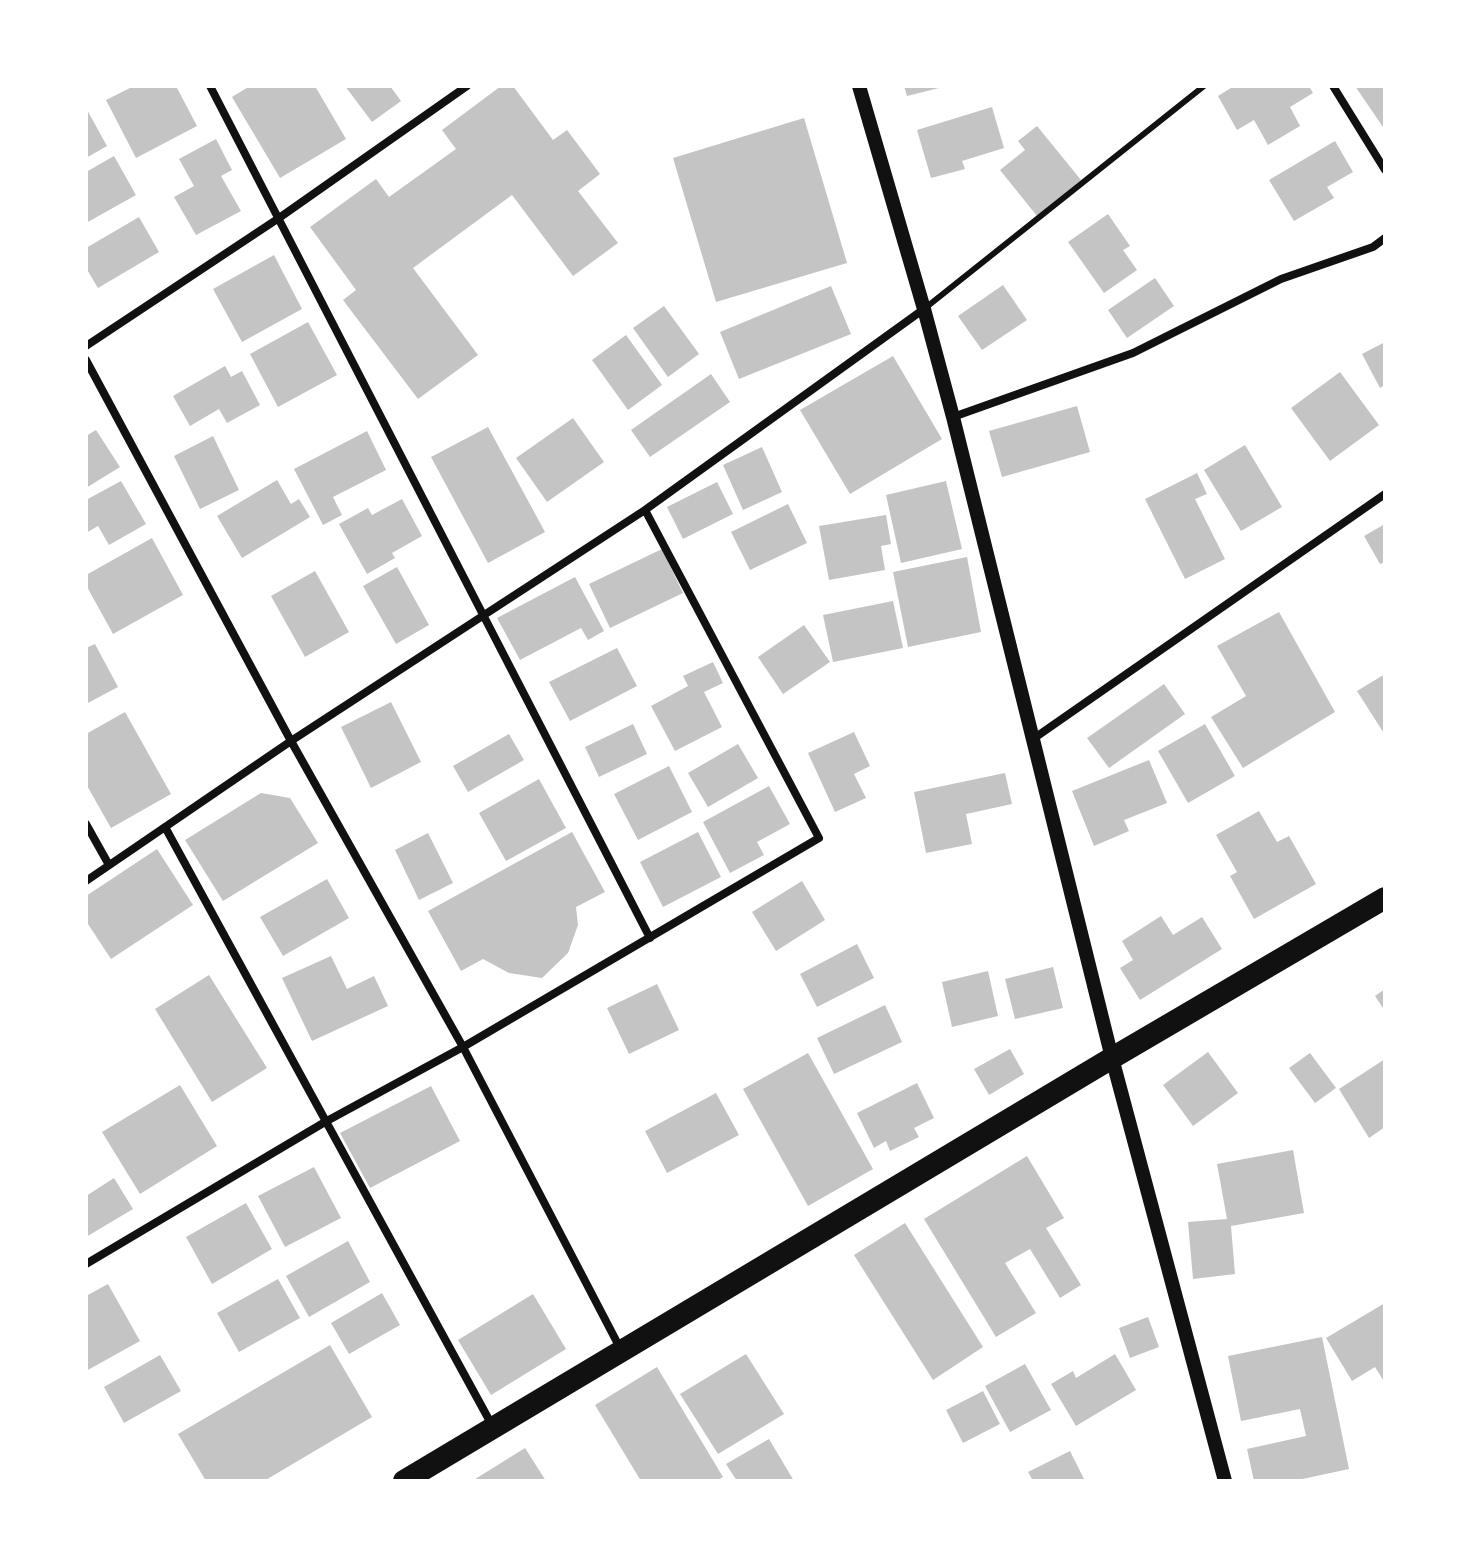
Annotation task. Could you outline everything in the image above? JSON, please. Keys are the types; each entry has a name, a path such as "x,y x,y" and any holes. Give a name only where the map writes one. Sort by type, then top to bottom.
{"highway":[{"path":"404,1481 1385,898"}],"street":[{"path":"210,86 650,938"},
{"path":"86,346 279,218 467,86"},
{"path":"859,86 953,417 1112,1058 1225,1481"},
{"path":"1333,86 1385,170"},
{"path":"953,417 1133,353 1281,279 1373,247 1385,238"},
{"path":"86,881 291,741 645,510 924,309"},
{"path":"86,360 291,741 463,1047 621,1350"},
{"path":"1033,739 1385,494"},
{"path":"86,1264 325,1122 463,1047 819,838 645,510"},
{"path":"86,824 109,865"},
{"path":"165,827 493,1428"}],"lane":[{"path":"924,309 1204,86"}],"building":[{"path":"134,86 176,86 197,126 136,158 106,100"},
{"path":"250,86 315,86 346,139 280,178 232,97"},
{"path":"345,86 390,86 401,101 372,122"},
{"path":"501,86 513,86 553,140 567,130 600,174 578,191 618,243 573,276 512,195 413,268 478,355 418,399 343,300 356,290 310,227 376,179 389,197 456,149 442,130"},
{"path":"904,86 943,86 943,87 907,96"},
{"path":"1234,86 1309,86 1313,93 1290,107 1300,126 1268,145 1254,120 1237,130 1218,96"},
{"path":"1355,86 1385,86 1385,130"},
{"path":"992,107 1004,148 962,161 965,169 931,178 917,130"},
{"path":"86,108 107,146 86,158"},
{"path":"804,118 847,263 716,302 673,158"},
{"path":"1037,126 1081,180 1037,216 1000,170 1025,150 1018,141"},
{"path":"216,139 232,170 221,176 241,211 196,235 174,197 194,186 179,159"},
{"path":"1335,141 1353,172 1327,187 1334,198 1294,221 1269,180"},
{"path":"114,156 136,195 86,223 86,172"},
{"path":"1108,214 1130,246 1123,250 1137,270 1104,293 1068,242"},
{"path":"139,217 159,252 98,288 86,268 86,248"},
{"path":"274,255 302,309 242,342 213,289"},
{"path":"1155,278 1174,306 1127,338 1108,310"},
{"path":"1003,285 1027,320 982,350 958,316"},
{"path":"831,286 851,334 739,379 720,332"},
{"path":"664,306 699,354 668,377 633,328"},
{"path":"308,322 337,375 278,407 250,354"},
{"path":"626,335 662,385 628,410 592,360"},
{"path":"1385,342 1385,385 1380,388 1362,354"},
{"path":"893,356 942,439 850,494 800,410"},
{"path":"225,366 231,377 242,371 260,405 227,423 219,409 190,426 173,396"},
{"path":"1340,372 1379,425 1330,461 1291,408"},
{"path":"711,374 730,402 650,457 631,430"},
{"path":"1077,406 1090,452 1002,477 989,431"},
{"path":"573,418 604,462 547,502 516,458"},
{"path":"488,427 545,532 488,563 431,457"},
{"path":"96,430 120,467 86,488 86,436"},
{"path":"367,431 386,470 333,497 342,515 323,525 294,469"},
{"path":"213,436 239,490 200,509 174,456"},
{"path":"1245,445 1282,507 1241,531 1204,470"},
{"path":"762,447 782,492 743,510 723,465"},
{"path":"1197,473 1207,494 1195,499 1225,559 1185,579 1145,499"},
{"path":"277,480 291,504 299,499 310,517 242,558 217,516"},
{"path":"121,481 146,524 109,545 98,526 86,533 86,500"},
{"path":"946,481 962,549 901,563 886,495"},
{"path":"717,482 733,514 683,539 667,507"},
{"path":"402,499 422,536 392,553 395,558 367,574 339,524 368,508 372,515"},
{"path":"788,504 807,543 750,570 731,532"},
{"path":"886,515 891,544 881,546 885,570 829,580 819,526"},
{"path":"1385,524 1385,562 1380,564 1364,536"},
{"path":"152,538 183,595 113,634 86,585 86,575"},
{"path":"662,549 683,593 610,628 589,584"},
{"path":"967,557 981,632 908,647 893,572"},
{"path":"397,567 429,625 396,644 363,586"},
{"path":"315,571 349,632 305,657 271,596"},
{"path":"575,577 604,631 588,640 581,628 520,660 497,618"},
{"path":"893,601 903,648 833,662 823,615"},
{"path":"1279,612 1335,712 1243,768 1211,717 1246,696 1217,646"},
{"path":"804,625 830,662 783,694 758,657"},
{"path":"95,644 118,687 86,704 86,648"},
{"path":"617,648 637,686 570,721 549,682"},
{"path":"713,662 723,683 704,692 722,727 675,751 651,706 688,686 683,676"},
{"path":"1385,674 1385,735 1357,691"},
{"path":"1164,684 1185,714 1109,768 1087,738"},
{"path":"391,702 421,762 371,788 341,727"},
{"path":"125,712 171,794 111,828 86,784 86,734"},
{"path":"633,724 647,754 599,777 585,747"},
{"path":"1205,724 1235,776 1188,803 1158,751"},
{"path":"854,732 870,766 854,774 866,798 835,812 808,753"},
{"path":"509,734 524,760 468,792 453,766"},
{"path":"738,744 758,778 708,807 688,773"},
{"path":"1149,760 1167,803 1124,820 1129,831 1094,846 1072,791"},
{"path":"669,766 692,812 638,840 614,794"},
{"path":"1005,773 1012,804 966,814 972,844 926,853 914,792"},
{"path":"539,779 566,828 506,861 479,813"},
{"path":"769,786 790,824 757,842 764,855 730,873 703,822"},
{"path":"261,793 290,798 318,843 223,901 185,840"},
{"path":"1259,811 1277,842 1289,836 1316,884 1254,919 1230,876 1237,872 1216,835"},
{"path":"572,832 605,892 576,907 578,925 568,953 542,978 509,973 483,959 461,971 428,911"},
{"path":"698,832 721,877 663,907 640,862"},
{"path":"428,833 453,883 419,900 395,850"},
{"path":"157,849 193,905 111,959 86,921 86,896"},
{"path":"327,879 349,918 283,956 260,917"},
{"path":"802,881 825,920 776,951 752,912"},
{"path":"1161,916 1173,935 1202,917 1222,949 1140,1000 1120,968 1133,960 1122,941"},
{"path":"857,944 874,978 817,1007 800,974"},
{"path":"331,956 347,989 374,976 388,1006 312,1041 282,978"},
{"path":"1053,967 1063,1008 1015,1019 1005,979"},
{"path":"988,971 998,1016 952,1027 942,982"},
{"path":"209,975 267,1068 212,1102 155,1009"},
{"path":"657,984 679,1030 629,1054 607,1008"},
{"path":"1385,989 1385,1011 1375,996"},
{"path":"885,1005 902,1042 834,1074 817,1038"},
{"path":"1010,1049 1024,1074 989,1095 974,1069"},
{"path":"1208,1052 1238,1093 1193,1126 1163,1085"},
{"path":"808,1053 873,1169 808,1206 743,1089"},
{"path":"1310,1053 1336,1088 1315,1103 1289,1068"},
{"path":"1385,1059 1385,1127 1369,1138 1339,1089"},
{"path":"917,1083 934,1118 914,1128 919,1137 890,1151 886,1141 874,1148 857,1113"},
{"path":"180,1085 217,1146 140,1194 102,1132"},
{"path":"431,1086 460,1141 370,1188 340,1133"},
{"path":"716,1093 739,1135 667,1173 645,1131"},
{"path":"1293,1150 1304,1213 1231,1226 1235,1274 1193,1279 1188,1222 1227,1219 1217,1164"},
{"path":"1027,1156 1064,1218 1046,1228 1081,1285 1060,1298 1030,1249 1005,1263 1036,1313 996,1337 924,1219"},
{"path":"314,1167 341,1218 285,1247 258,1196"},
{"path":"114,1178 133,1209 86,1237 86,1196"},
{"path":"246,1203 272,1249 212,1284 186,1237"},
{"path":"905,1223 983,1347 933,1380 854,1255"},
{"path":"348,1241 370,1282 309,1317 286,1276"},
{"path":"278,1279 300,1318 239,1352 217,1313"},
{"path":"108,1284 140,1341 86,1371 86,1296"},
{"path":"382,1293 400,1325 349,1354 331,1323"},
{"path":"533,1294 566,1349 491,1395 458,1340"},
{"path":"1385,1303 1385,1383 1375,1367 1352,1381 1326,1338"},
{"path":"1148,1317 1159,1347 1130,1358 1119,1328"},
{"path":"1322,1337 1349,1469 1293,1481 1254,1481 1247,1449 1306,1436 1300,1409 1241,1421 1228,1356"},
{"path":"330,1345 372,1417 264,1481 206,1481 178,1434"},
{"path":"746,1354 784,1414 718,1454 680,1394"},
{"path":"1115,1354 1136,1390 1076,1426 1051,1384 1073,1371 1076,1378"},
{"path":"160,1355 181,1391 124,1423 104,1387"},
{"path":"1025,1364 1051,1410 1010,1432 985,1386"},
{"path":"657,1367 723,1477 716,1481 641,1481 595,1405"},
{"path":"983,1391 1000,1424 963,1443 946,1410"},
{"path":"769,1439 794,1481 737,1481 726,1464"},
{"path":"525,1448 546,1481 472,1481"},
{"path":"1070,1451 1085,1481 1033,1481 1028,1472"}]}
